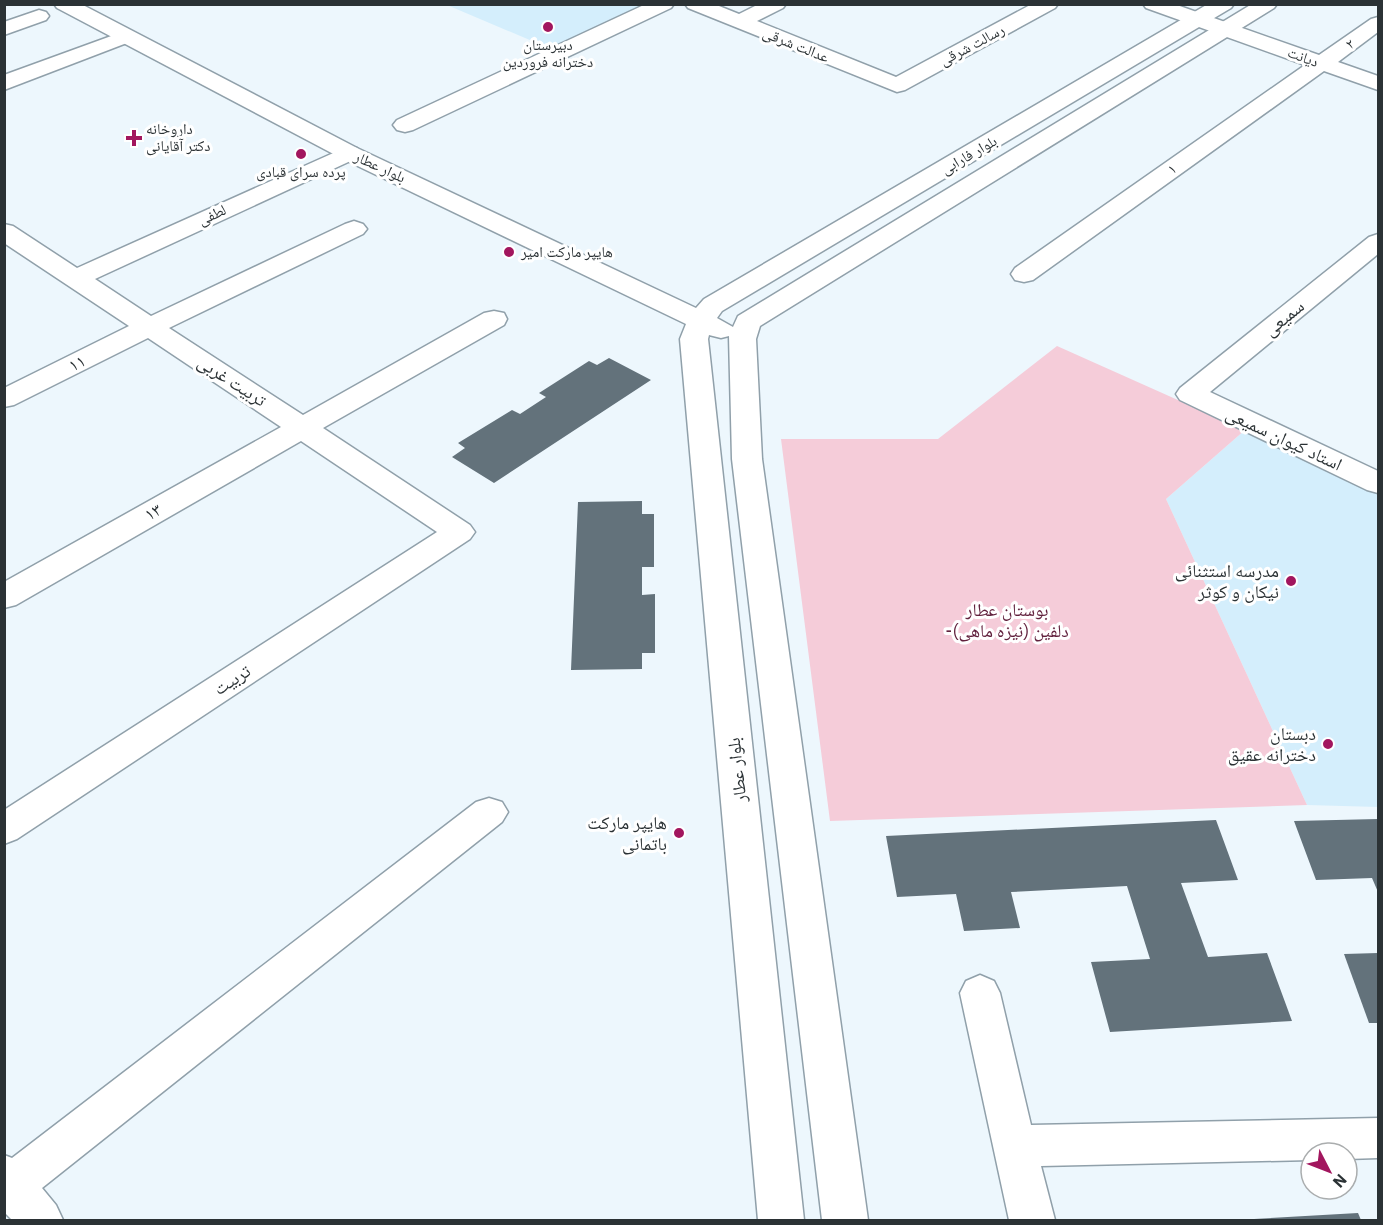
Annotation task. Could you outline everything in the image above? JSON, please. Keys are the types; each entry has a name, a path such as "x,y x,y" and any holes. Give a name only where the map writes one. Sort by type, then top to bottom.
{"street":[{"name":"بلوار عطار","path":"64,4 349,153 745,331"},
{"name":"بلوار عطار","path":"102,4 707,313"},
{"path":"405,125 664,4"},
{"name":"عدالت شرقی","path":"695,4 897,85"},
{"path":"739,22 776,4"},
{"name":"رسالت شرقی","path":"897,85 1048,4"},
{"name":"دیانت","path":"1153,4 1378,83"},
{"name":"بلوار فارابی","path":"707,313 1224,4"},
{"name":"بلوار فارابی","path":"745,331 1267,4"},
{"path":"4,29 39,16"},
{"name":"۲","path":"1321,64 1378,23"},
{"path":"4,83 125,37"},
{"name":"۱","path":"1024,273 1321,64"},
{"name":"لطفی","path":"76,278 349,153"},
{"name":"۱۱","path":"4,399 354,229"},
{"name":"تربیت غربی","path":"10,240 76,278 459,532"},
{"name":"سمیعی","path":"1190,394 1378,242"},
{"name":"بلوار عطار","path":"707,313 694,339 781,1221"},
{"name":"۱۳","path":"4,597 494,319"},
{"path":"745,331 747,459 845,1221"},
{"name":"استاد کیوان سمیعی","path":"1190,394 1378,483"},
{"name":"تربیت","path":"4,829 459,532"},
{"path":"40,1221 7,1184 489,812"},
{"path":"980,993 1032,1221"},
{"path":"1014,1146 1378,1138"}],"shaded area":[{"name":"دبیرستان دخترانه فروردین","path":"447,5 644,5 551,49"},
{"name":"مدرسه استثنائی نیکان و کوثر","path":"1245,430 1378,493 1378,807 1307,805 1166,499"}],"green space":[{"name":"بوستان عطار -دلفین (نیزه ماهی)","path":"1057,346 1245,430 1166,499 1307,805 830,821 781,439 938,439"}],"building":[{"path":"609,358 651,380 494,483 452,457 465,448 458,443 512,410 520,414 546,397 539,393 589,361 597,365"},
{"path":"642,501 642,514 654,514 654,567 642,567 642,595 655,594 655,653 642,653 642,669 571,670 578,502"},
{"path":"1378,819 1378,892 1372,878 1316,880 1294,821"},
{"path":"1216,820 1238,880 1181,883 1208,957 1267,953 1292,1021 1110,1032 1091,962 1150,959 1127,886 1011,892 1020,928 964,931 956,894 897,897 886,836"},
{"path":"1378,953 1378,1023 1369,1023 1344,954"},
{"path":"1358,1213 1361,1220 1254,1220 1254,1219"}],"place":[{"name":"دبیرستان دخترانه فروردین","path":"548,27"},
{"name":"داروخانه دکتر آقایانی","path":"134,138"},
{"name":"پرده سرای قبادی","path":"301,154"},
{"name":"هایپر مارکت امیر","path":"509,252"},
{"name":"مدرسه استثنائی نیکان و کوثر","path":"1291,581"},
{"name":"دبستان دخترانه عقیق","path":"1328,744"},
{"name":"هایپر مارکت باتمانی","path":"679,833"}]}
